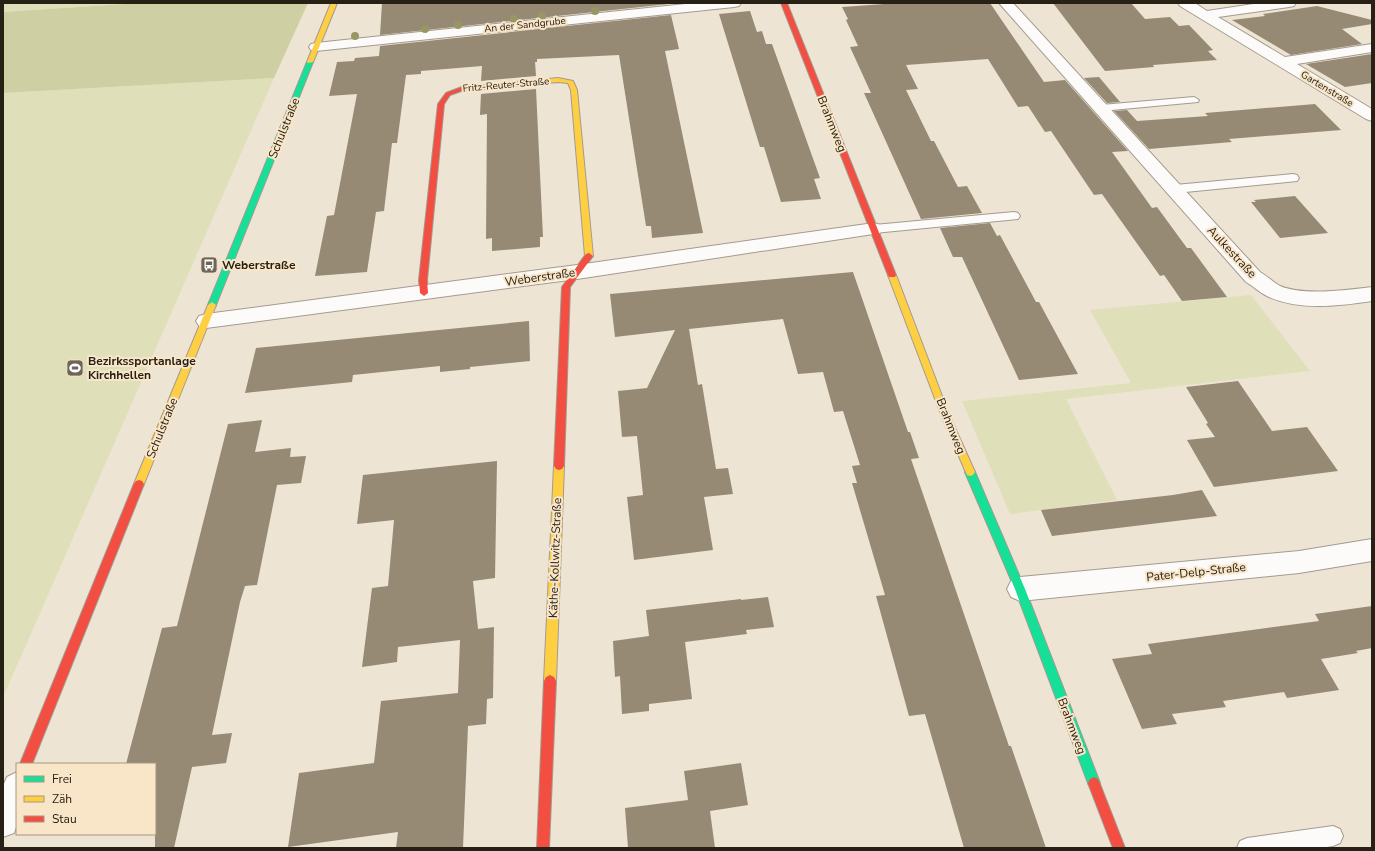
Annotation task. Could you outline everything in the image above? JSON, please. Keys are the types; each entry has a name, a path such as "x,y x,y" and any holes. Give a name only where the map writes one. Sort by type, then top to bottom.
{"street":[{"name":"Schulstraße","path":"26,763 334,3"},
{"name":"An der Sandgrube","path":"316,47 734,3"},
{"name":"Brahmweg","path":"784,3 874,229 946,417 1020,589 1119,848"},
{"name":"Aulkestraße","path":"1006,3 1253,276 1276,292 1304,297 1348,298 1372,294"},
{"name":"Gartenstraße","path":"1185,3 1372,116"},
{"path":"1205,15 1289,3"},
{"name":"Gartenstraße","path":"1282,62 1372,48"},
{"name":"Fritz-Reuter-Straße","path":"424,292 441,104 444,97 449,92 460,89 558,80 571,82 573,85 589,257 577,272"},
{"name":"Weberstraße","path":"206,321 577,272 874,229"},
{"name":"Käthe-Kollwitz-Straße","path":"543,848 566,287 577,272"},
{"name":"Pater-Delp-Straße","path":"1020,589 1299,562 1372,550"},
{"path":"3,822 16,790"}],"lane":[{"path":"1101,108 1194,100"},
{"path":"1175,189 1293,178"},
{"path":"874,229 1014,216"},
{"path":"1247,848 1333,836"}],"green space":[{"path":"3,3 140,3 3,12"},
{"path":"140,3 308,3 274,78 3,93 3,12"},
{"name":"Bezirkssportanlage Kirchhellen","path":"274,78 27,643 3,697 3,93"},
{"path":"1251,295 1310,371 1066,399 1117,500 1010,514 962,401 1131,383 1090,310"}],"building":[{"path":"382,3 668,3 669,4 380,35"},
{"path":"898,3 990,3 1044,82 1065,80 1128,151 1112,152 1152,208 1157,207 1187,248 1191,248 1227,297 1182,301 1164,275 1160,276 1102,194 1094,195 1051,131 1045,132 1028,106 1018,107 988,59 906,65 918,89 906,90 931,141 934,141 958,187 967,186 982,213 921,219 864,93 871,93 850,47 858,46 846,20 848,19 842,7"},
{"path":"1053,3 1131,3 1145,19 1170,17 1179,26 1189,25 1213,50 1208,51 1217,60 1153,65 1154,67 1105,71"},
{"path":"1317,6 1372,20 1372,24 1342,29 1362,44 1291,55 1232,20 1265,16 1263,14"},
{"path":"750,11 757,32 762,31 766,44 772,44 820,178 814,179 821,199 781,202 764,147 760,147 719,14"},
{"path":"671,15 679,49 665,51 703,233 652,238 651,226 646,226 619,55 537,59 537,62 535,62 536,76 481,81 482,66 421,71 421,74 406,75 397,143 392,143 384,211 376,212 367,272 315,276 327,216 334,215 357,94 329,96 337,62 354,61 355,58 379,56 380,46"},
{"path":"1372,54 1372,83 1345,87 1306,64"},
{"path":"1099,77 1120,102 1107,103 1084,78"},
{"path":"536,89 543,237 540,237 540,247 492,251 492,238 486,239 487,114 480,115 481,94"},
{"path":"1315,104 1341,130 1229,139 1232,142 1149,149 1114,111 1127,110 1137,121 1208,116 1205,113"},
{"path":"1295,196 1328,233 1280,238 1251,202 1256,202 1254,200"},
{"path":"990,223 997,236 1000,235 1036,302 1039,302 1078,374 1019,380 962,257 953,257 940,228"},
{"path":"853,272 908,432 910,432 919,458 911,459 1009,746 1011,746 1046,848 964,848 925,714 909,716 876,596 885,595 852,483 857,483 852,466 860,465 843,411 834,412 823,372 798,374 783,319 689,329 698,385 702,384 716,469 728,468 733,494 704,497 713,550 634,560 627,497 643,495 637,436 622,437 618,391 647,388 675,330 615,337 610,294"},
{"path":"529,321 530,361 470,367 470,369 440,372 440,366 353,375 352,382 245,393 256,348"},
{"path":"1238,381 1272,431 1307,427 1338,471 1214,487 1187,440 1215,437 1206,424 1208,423 1186,387"},
{"path":"262,420 255,452 291,448 290,457 306,456 301,483 277,485 257,585 245,586 240,602 212,735 232,733 226,763 192,767 174,848 155,848 156,763 126,763 162,628 177,626 228,424"},
{"path":"497,461 495,578 473,581 478,629 494,627 493,698 487,699 486,724 468,726 463,848 396,848 398,832 288,847 299,773 374,763 381,701 458,693 460,640 398,647 397,662 362,667 372,588 388,586 394,520 357,524 363,475"},
{"path":"1202,490 1217,516 1052,536 1041,510 1173,495"},
{"path":"768,597 774,627 746,630 747,634 685,642 692,699 649,704 649,711 622,714 620,676 615,677 613,641 649,636 646,610"},
{"path":"1372,606 1372,648 1356,651 1358,653 1321,659 1339,690 1287,698 1284,692 1223,701 1226,707 1172,714 1177,724 1142,729 1112,659 1152,654 1148,644 1319,621 1315,614"},
{"path":"741,763 748,805 710,811 715,848 628,848 625,808 688,800 684,771"}],"traffic: fast":[{"path":"212,305 310,62"},
{"path":"970,472 1020,589 1094,783"}],"traffic: slow":[{"path":"310,62 334,3"},
{"path":"462,89 558,80 571,82 574,90 589,256"},
{"path":"892,275 946,417 970,472"},
{"path":"139,484 212,305"},
{"path":"550,681 559,466"}],"traffic: jam":[{"path":"784,3 892,275"},
{"path":"424,293 423,280 441,104 448,94 462,89"},
{"path":"559,466 566,287 589,256"},
{"path":"26,763 139,484"},
{"path":"543,848 550,681"},
{"path":"1094,783 1119,848"}],"place":[{"name":"Weberstraße","path":"209,265"},
{"name":"Bezirkssportanlage Kirchhellen","path":"75,368"}]}
